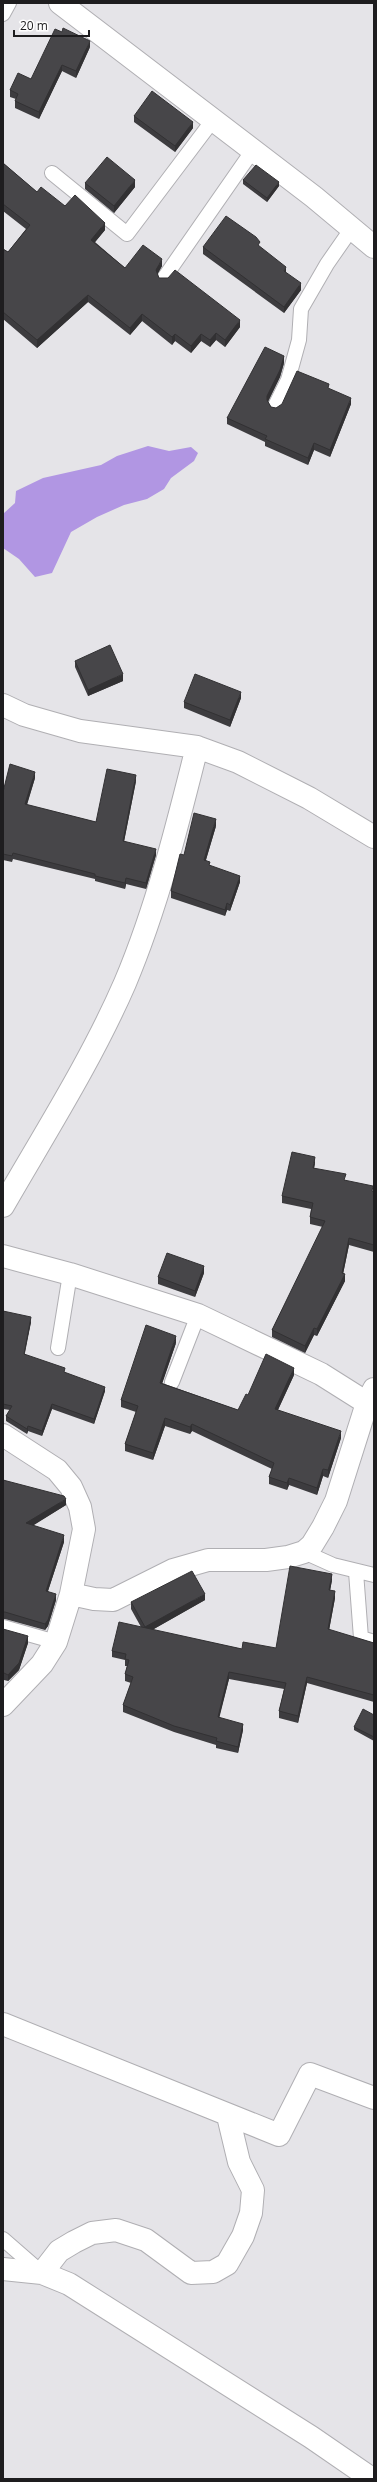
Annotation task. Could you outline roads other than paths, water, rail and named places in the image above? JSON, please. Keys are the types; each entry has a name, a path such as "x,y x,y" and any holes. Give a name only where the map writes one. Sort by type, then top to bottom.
{"street":[{"path":"60,3 253,150 374,247"},
{"path":"3,705 24,715 80,731 197,747 245,765 309,798 374,837"},
{"path":"3,1206 82,1069 125,983 153,911 197,747"},
{"path":"3,1256 70,1274 198,1315 321,1374 371,1396 336,1501 312,1545 304,1552 288,1557 266,1560 208,1560 174,1570 113,1600 94,1599 70,1594"},
{"path":"3,1435 57,1470 71,1487 80,1507 84,1529 70,1594 56,1642 42,1664 3,1705"},
{"path":"3,2024 279,2136 310,2074 374,2098"},
{"path":"42,2273 59,2251 74,2242 92,2233 116,2230 146,2240 191,2273 213,2272 226,2264 243,2236 251,2213 253,2190 239,2162 228,2116"},
{"path":"3,2269 42,2273 69,2284 305,2433 372,2479"}],"lane":[{"path":"3,14 9,3"},
{"path":"52,173 127,234 213,120"},
{"path":"164,278 253,150"},
{"path":"275,406 288,380 299,340 301,309 327,264 352,228"},
{"path":"58,1348 70,1274"},
{"path":"172,1382 198,1315"},
{"path":"304,1552 356,1572 374,1575"},
{"path":"356,1572 361,1638 374,1642"},
{"path":"3,1627 56,1642"},
{"path":"3,2239 42,2273"}]}
